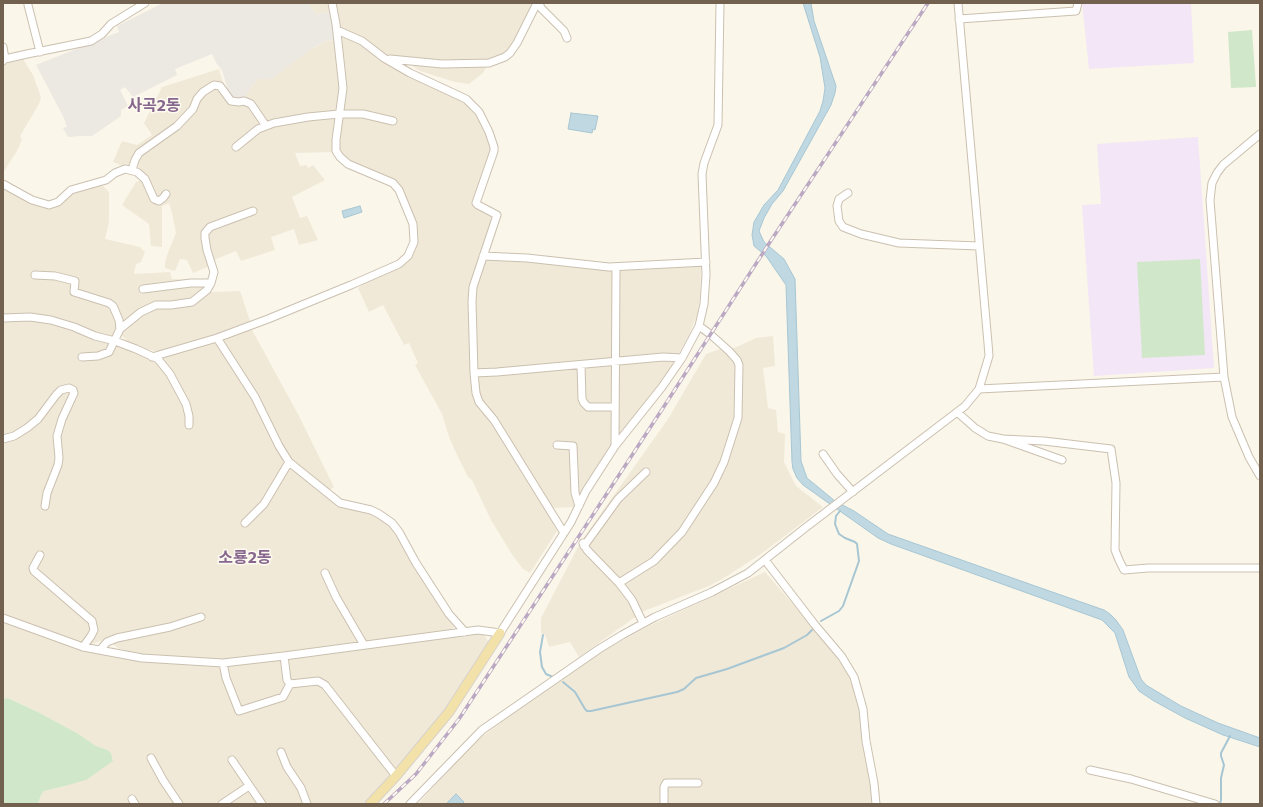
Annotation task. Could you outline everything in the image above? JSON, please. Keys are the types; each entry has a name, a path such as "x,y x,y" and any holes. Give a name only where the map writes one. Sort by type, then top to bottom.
{"main road":[{"path":"370,804 396,776 449,712 500,633"}],"street":[{"path":"3,47 4,60 92,41 102,34 111,24 145,3"},
{"path":"152,357 218,338 268,319 351,286 399,264 408,256 414,242 413,224 399,190 393,183 348,164 336,151 336,140 343,88 337,30 332,3"},
{"path":"384,58 442,64 489,63 505,57 510,53 538,3"},
{"path":"538,3 541,8 564,31 568,38"},
{"path":"3,618 83,647 142,658 223,663 478,630 500,633 564,533 586,491 615,446 662,387 682,358 699,326 704,304 706,275 702,174 704,163 718,125 720,3"},
{"path":"410,804 482,730 599,649 643,623 748,574 782,546 965,406 979,390 988,356 958,3"},
{"path":"959,19 1076,11 1078,3"},
{"path":"28,5 40,52"},
{"path":"337,30 362,41 384,58 410,73 466,99 479,112 489,132 494,151 476,202 478,205 497,215 473,286 474,373 476,394 479,402 494,420 564,533"},
{"path":"132,170 135,160 140,153 177,126 193,109 197,99 203,92 214,85 220,86 231,101 244,101 252,104 266,126"},
{"path":"236,147 258,129 274,123 301,118 339,114 363,114 393,121"},
{"path":"1260,134 1223,165 1212,183 1210,200 1224,377 1232,417 1249,457 1260,476"},
{"path":"3,184 32,200 49,205 58,202 71,190 106,180 115,173 125,169 137,172 145,179 154,199 159,201 166,194"},
{"path":"848,193 839,199 837,206 839,221 843,227 861,234 899,243 979,246"},
{"path":"82,357 98,356 109,352 120,329 141,312 156,305 171,305 192,302 207,290 214,272 207,250 205,233 210,227 253,211"},
{"path":"484,256 550,260 599,267 706,262"},
{"path":"615,446 616,267"},
{"path":"35,275 55,276 75,281 74,292 109,303 112,306 119,320 120,329"},
{"path":"143,289 191,283 211,283"},
{"path":"3,318 30,316 51,320 74,327 95,336 115,341 158,360 170,374 186,404 189,416 188,425"},
{"path":"619,583 654,561 682,532 714,483 724,462 738,418 739,365 737,360 710,334 699,326"},
{"path":"218,338 255,397 279,446 289,462 340,503 371,510 380,514 392,524 399,532 416,563 450,614 465,632"},
{"path":"474,373 663,357 682,358"},
{"path":"581,365 582,399 584,403 588,407 615,407"},
{"path":"979,390 1224,377"},
{"path":"3,439 14,436 38,420 61,390 68,388 73,390 74,393 62,419 57,436 58,465 47,493 45,506"},
{"path":"957,412 975,428 988,436 1003,439 1062,460"},
{"path":"1003,439 1044,441 1111,448 1116,483 1115,550 1124,570 1148,568 1260,568"},
{"path":"557,445 573,446 575,492 578,506"},
{"path":"823,454 837,474 853,492"},
{"path":"245,523 264,504 289,462"},
{"path":"643,623 632,600 619,583 587,550 584,544 618,500 646,472"},
{"path":"40,555 33,568 34,571 92,621 94,630 83,647"},
{"path":"765,560 815,625 842,657 854,677 863,709 866,741 874,783 876,804"},
{"path":"325,573 336,598 364,645"},
{"path":"100,650 107,642 117,638 170,627 201,617"},
{"path":"284,656 287,680 290,684"},
{"path":"223,663 226,678 239,711 283,697 290,684"},
{"path":"290,684 318,681 325,685 396,776"},
{"path":"281,752 287,767 301,788 307,804"},
{"path":"151,758 179,804"},
{"path":"232,760 262,804"},
{"path":"1090,770 1131,779 1215,804"},
{"path":"664,804 664,787 666,783 698,783"},
{"path":"222,804 249,786"}],"shaded area":[{"path":"163,3 308,3 316,14 330,12 336,41 328,40 314,47 271,79 257,79 243,99 236,100 230,97 222,70 212,54 175,69 177,75 133,97 125,87 120,90 128,106 121,110 121,116 92,136 68,137 63,128 67,127 64,118 36,65 119,32 117,26"},
{"path":"308,3 329,3 330,12 316,14"},
{"path":"334,3 532,3 523,29 510,51 490,61 483,73 469,84 455,82 420,71 402,59 379,52 338,28"},
{"path":"1082,3 1191,3 1194,63 1089,69"},
{"path":"341,35 351,38 458,99 471,108 481,119 491,145 491,151 474,200 495,218 471,284 472,390 534,488 557,531 530,573 523,569 513,556 491,520 472,480 468,477 449,437 442,414 415,365 418,363 409,343 404,345 383,305 369,312 358,288 373,278 406,264 411,258 415,246 404,196 399,183 355,164 340,153 338,141"},
{"path":"328,40 336,41 341,89 339,107 335,112 267,122 243,99 257,79 271,79 306,52"},
{"path":"23,59 33,75 41,97 39,104 20,136 22,139 18,149 3,173 3,66 12,61"},
{"path":"219,69 223,83 214,84 185,117 139,151 127,168 113,162 122,141 137,145 152,135 144,123 162,87"},
{"path":"215,86 249,105 261,123 336,115 334,152 295,153 300,166 306,165 308,168 313,165 325,180 292,197 300,218 307,216 318,240 299,245 294,229 271,237 275,250 241,261 236,251 216,259 210,266 193,273 187,260 180,259 175,271 165,268 165,262 176,233 169,203 162,206 162,247 151,246 149,224 122,205 136,182 146,178 138,168 140,155 171,132 198,99"},
{"path":"1198,137 1214,368 1094,376 1082,205 1101,204 1097,144"},
{"path":"102,185 109,192 109,222 105,239 140,247 145,252 141,262 136,264 134,274 170,272 172,279 203,280 204,288 190,301 146,306 112,337 98,334 61,320 31,313 3,316 3,186 49,206 58,206 67,194"},
{"path":"489,258 558,263 701,265 700,296 697,315 689,335 670,370 574,507 550,508 481,401 476,370 475,298 477,284 485,260"},
{"path":"240,291 250,321 208,338 165,351 154,351 132,345 122,336 122,332 134,318 155,307 188,307 211,292"},
{"path":"24,319 55,323 122,346 153,360 217,339 254,399 278,449 340,505 369,512 386,521 394,529 454,627 446,632 221,661 132,654 118,648 113,644 101,641 89,645 3,617 3,321 18,321"},
{"path":"251,328 299,416 334,487 328,491 287,456 221,339"},
{"path":"773,336 775,366 763,368 768,408 776,410 778,432 785,434 784,462 796,486 823,507 761,554 724,578 709,586 644,611 579,657 570,642 549,647 545,635 541,633 541,618 580,543 668,419 706,354 723,348 732,349 756,338"},
{"path":"765,572 818,633 849,674 857,695 861,712 872,804 418,804 469,747 536,695 604,650 653,624"},
{"path":"3,621 83,650 214,664 478,633 484,635 490,644 450,707 375,794 363,804 38,804 44,791 65,786 113,761 111,753 108,750 96,746 77,733 38,712 9,698 3,699"}],"green space":[{"path":"1252,30 1256,87 1231,88 1228,32"},
{"path":"1200,259 1205,355 1142,358 1137,262"},
{"path":"8,698 77,733 96,746 108,750 111,753 113,761 86,780 44,791 38,804 3,804 3,699"}],"water":[{"path":"803,3 811,3 814,21 836,86 835,93 831,105 783,191 772,204 764,218 759,231 764,242 784,259 795,279 801,461 807,478 835,501 854,511 888,534 1104,610 1116,620 1123,630 1141,679 1146,685 1181,706 1218,723 1260,738 1260,747 1223,735 1185,718 1139,691 1129,677 1115,633 1102,620 878,538 803,485 797,478 792,462 786,285 766,256 754,246 752,235 754,222 764,205 778,190 820,111 823,101 825,88 820,57"},
{"path":"571,113 598,116 595,130 593,129 592,133 568,129"},
{"path":"360,206 362,212 344,218 342,211"},
{"path":"456,794 464,802 462,804 446,804"}],"waterway":[{"path":"821,621 839,611 843,606 859,561 857,544 839,534 835,524 836,516 840,511"},
{"path":"563,682 575,692 585,709 587,711 591,711 677,692 684,689 696,678 727,669 784,648 807,635 812,630"},
{"path":"543,635 540,652 542,667 546,674 553,677"},
{"path":"1220,804 1221,778 1224,765 1221,753 1230,736"}],"railway":[{"path":"384,804 416,774 459,719 770,242 928,3"}],"district":[{"name":"사곡2동","path":"154,106"},
{"name":"소룡2동","path":"245,558"}]}
